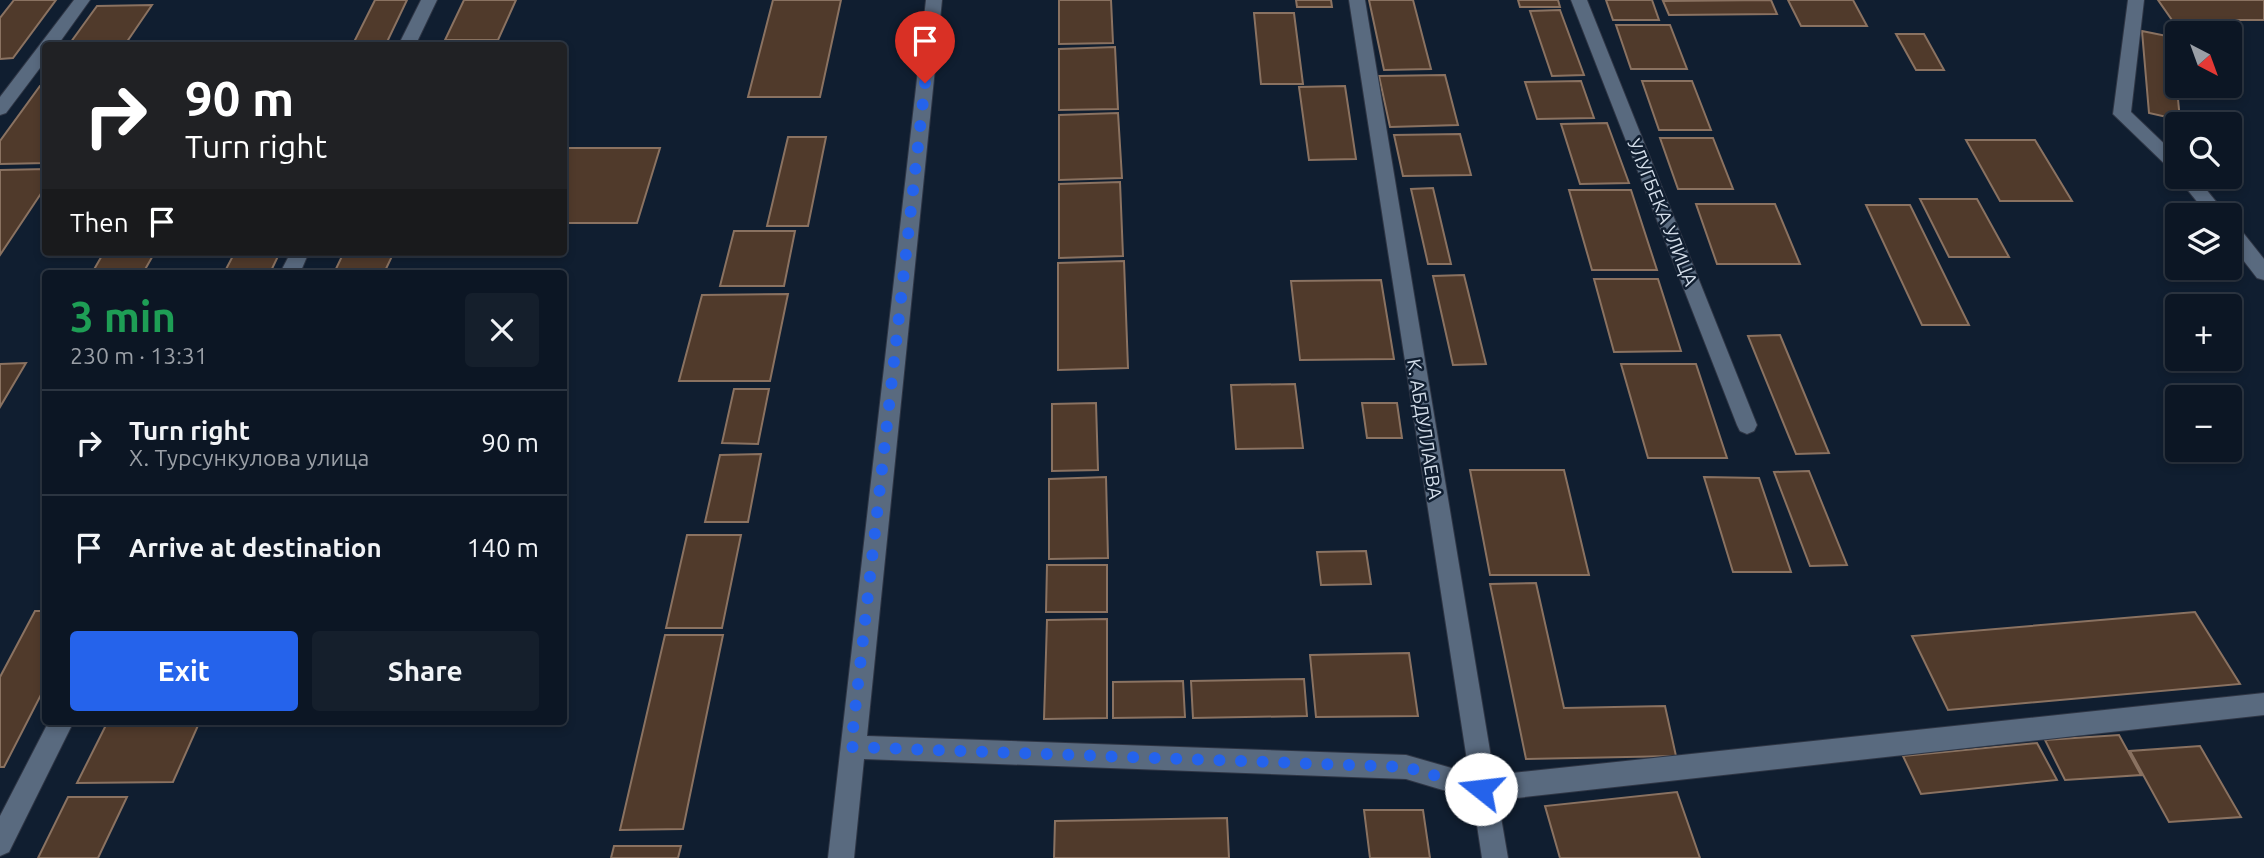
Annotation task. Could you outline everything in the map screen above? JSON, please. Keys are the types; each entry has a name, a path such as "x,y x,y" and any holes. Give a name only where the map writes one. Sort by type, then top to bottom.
{"street":[{"path":"51,42 82,0"},
{"path":"407,42 429,0"},
{"path":"841,858 934,0"},
{"name":"К. АБДУЛЛАЕВА","path":"1357,0 1494,858"},
{"name":"УЛУГБЕКА УЛИЦА","path":"1579,0 1747,425"},
{"path":"2136,0 2122,114 2165,155"},
{"path":"0,110 42,54"},
{"path":"2196,189 2208,203"},
{"path":"2242,245 2264,273"},
{"path":"851,747 1406,767 1481,789 2264,704"},
{"path":"0,843 60,725"}],"building":[{"path":"14,0 56,0 13,58 0,59 0,18"},
{"path":"375,0 407,0 387,42 354,42"},
{"path":"464,0 516,0 498,40 445,40"},
{"path":"773,0 841,0 820,97 748,97"},
{"path":"1059,0 1111,0 1113,43 1059,44"},
{"path":"1296,0 1331,0 1332,7 1297,7"},
{"path":"1369,0 1413,0 1431,69 1384,70"},
{"path":"1518,0 1558,0 1560,7 1520,7"},
{"path":"1606,0 1652,0 1659,20 1613,20"},
{"path":"1771,0 1777,14 1669,15 1663,1"},
{"path":"1788,0 1853,0 1867,26 1801,26"},
{"path":"2158,0 2264,0 2264,20 2172,20"},
{"path":"152,5 127,42 71,42 97,6"},
{"path":"1560,10 1584,75 1552,76 1530,11"},
{"path":"1254,13 1294,13 1303,84 1261,84"},
{"path":"1616,25 1670,25 1687,69 1631,69"},
{"path":"2142,31 2165,36 2165,98 2178,98 2179,112 2165,112 2165,117 2149,113"},
{"path":"1896,34 1924,34 1944,70 1916,70"},
{"path":"1115,47 1118,109 1059,110 1059,49"},
{"path":"1445,75 1458,125 1390,127 1379,76"},
{"path":"1581,81 1594,118 1537,119 1525,82"},
{"path":"1642,81 1692,81 1711,130 1659,130"},
{"path":"40,86 42,163 0,164 0,141"},
{"path":"1345,86 1356,159 1309,160 1299,87"},
{"path":"1118,113 1122,178 1059,180 1059,115"},
{"path":"1607,123 1629,183 1580,184 1561,124"},
{"path":"1460,134 1471,175 1403,176 1394,135"},
{"path":"788,137 826,137 808,226 767,226"},
{"path":"1660,138 1713,138 1733,189 1678,189"},
{"path":"1966,140 2035,140 2072,201 2000,201"},
{"path":"568,148 660,148 637,223 567,223"},
{"path":"42,169 42,192 0,255 0,170"},
{"path":"1120,182 1123,256 1059,258 1059,184"},
{"path":"1433,188 1451,264 1428,264 1411,189"},
{"path":"1569,190 1631,190 1657,270 1592,270"},
{"path":"1920,199 1977,199 2009,257 1949,257"},
{"path":"1696,204 1775,204 1800,264 1717,264"},
{"path":"1866,205 1910,205 1969,325 1922,325"},
{"path":"734,231 795,231 784,286 720,286"},
{"path":"102,256 153,256 145,270 94,270"},
{"path":"233,256 278,256 271,270 226,270"},
{"path":"342,256 392,256 385,270 335,270"},
{"path":"1124,261 1128,368 1058,370 1058,263"},
{"path":"1464,275 1486,364 1453,365 1433,276"},
{"path":"1594,279 1658,279 1681,351 1614,352"},
{"path":"1381,280 1394,359 1300,360 1291,281"},
{"path":"788,294 770,381 679,381 702,295"},
{"path":"1780,335 1829,453 1796,454 1748,336"},
{"path":"26,363 0,407 0,364"},
{"path":"1621,364 1696,364 1727,458 1648,458"},
{"path":"1295,384 1303,448 1236,449 1231,385"},
{"path":"734,389 769,389 758,444 722,443"},
{"path":"1096,403 1098,470 1052,471 1052,404"},
{"path":"1362,403 1397,403 1402,438 1367,438"},
{"path":"761,454 748,522 705,522 720,455"},
{"path":"1470,470 1564,470 1589,575 1490,575"},
{"path":"1809,471 1847,565 1810,566 1774,472"},
{"path":"1106,477 1108,558 1049,559 1049,479"},
{"path":"1704,477 1759,478 1791,572 1733,572"},
{"path":"687,535 741,535 722,628 666,628"},
{"path":"1366,551 1371,584 1321,585 1317,552"},
{"path":"1047,565 1107,565 1107,612 1046,612"},
{"path":"1536,583 1564,708 1665,706 1676,756 1526,759 1490,584"},
{"path":"35,611 42,611 42,693 4,767 0,767 0,677"},
{"path":"2195,612 2240,684 1948,710 1912,636"},
{"path":"1107,619 1107,718 1044,719 1047,620"},
{"path":"665,635 723,635 683,829 620,830"},
{"path":"1409,653 1418,716 1316,717 1310,655"},
{"path":"1304,679 1307,716 1193,718 1191,681"},
{"path":"1183,681 1185,717 1113,718 1113,682"},
{"path":"106,725 198,725 173,782 77,783"},
{"path":"2119,735 2141,775 2065,780 2045,740"},
{"path":"2037,743 2057,780 1921,794 1903,756"},
{"path":"2200,746 2241,817 2169,822 2130,751"},
{"path":"1677,792 1700,858 1560,858 1545,806"},
{"path":"68,797 127,797 98,858 38,858"},
{"path":"1364,810 1423,810 1430,858 1370,858"},
{"path":"1227,818 1229,858 1054,858 1055,821"},
{"path":"614,846 681,846 678,858 611,858"}],"route":[{"path":"925,83 851,747 1406,767 1481,789"}]}
